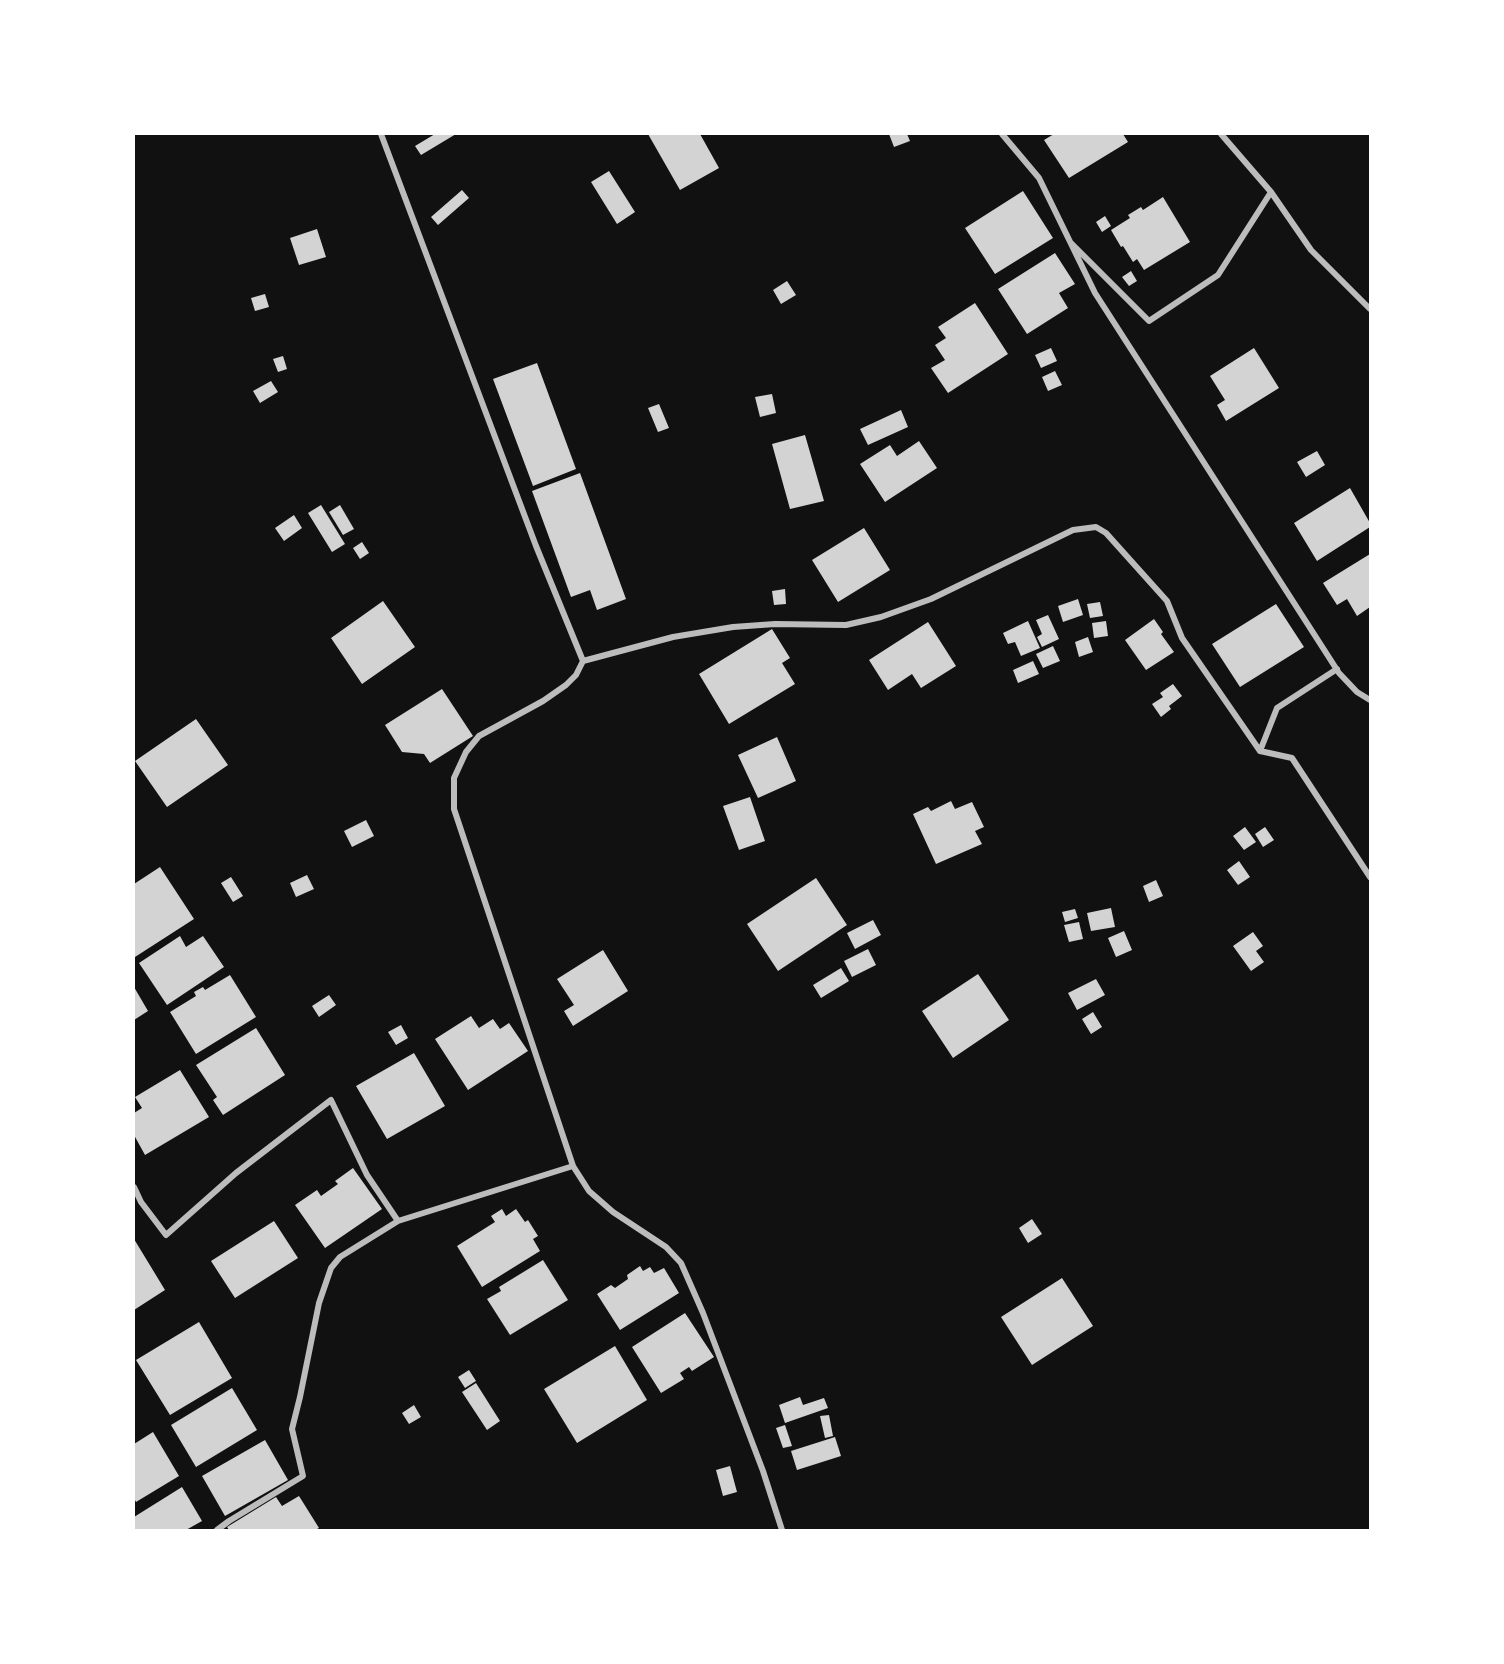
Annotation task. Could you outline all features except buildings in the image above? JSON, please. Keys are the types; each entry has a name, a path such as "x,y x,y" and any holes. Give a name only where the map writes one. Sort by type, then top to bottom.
{"street":[{"path":"381,134 536,546 584,662"},
{"path":"1002,134 1039,178 1066,238 1095,293 1337,669 1357,693 1371,700"},
{"path":"1221,134 1271,192 1311,250 1371,309"},
{"path":"1066,238 1149,321 1218,275 1271,192"},
{"path":"782,1530 763,1471 703,1312 681,1263 666,1246 613,1212 589,1191 573,1166 454,809 454,778 466,752 479,736 543,701 566,685 584,662 673,637 734,627 775,624 846,625 881,617 931,599 1073,530 1096,527 1106,533 1167,601 1182,638 1260,751 1292,758 1371,877"},
{"path":"1260,751 1277,708 1337,669"},
{"path":"134,1187 141,1202 166,1235 236,1173 331,1100 367,1174 398,1221"},
{"path":"217,1530 303,1476 292,1429 319,1304 331,1268 340,1257 398,1221 573,1166"}]}
